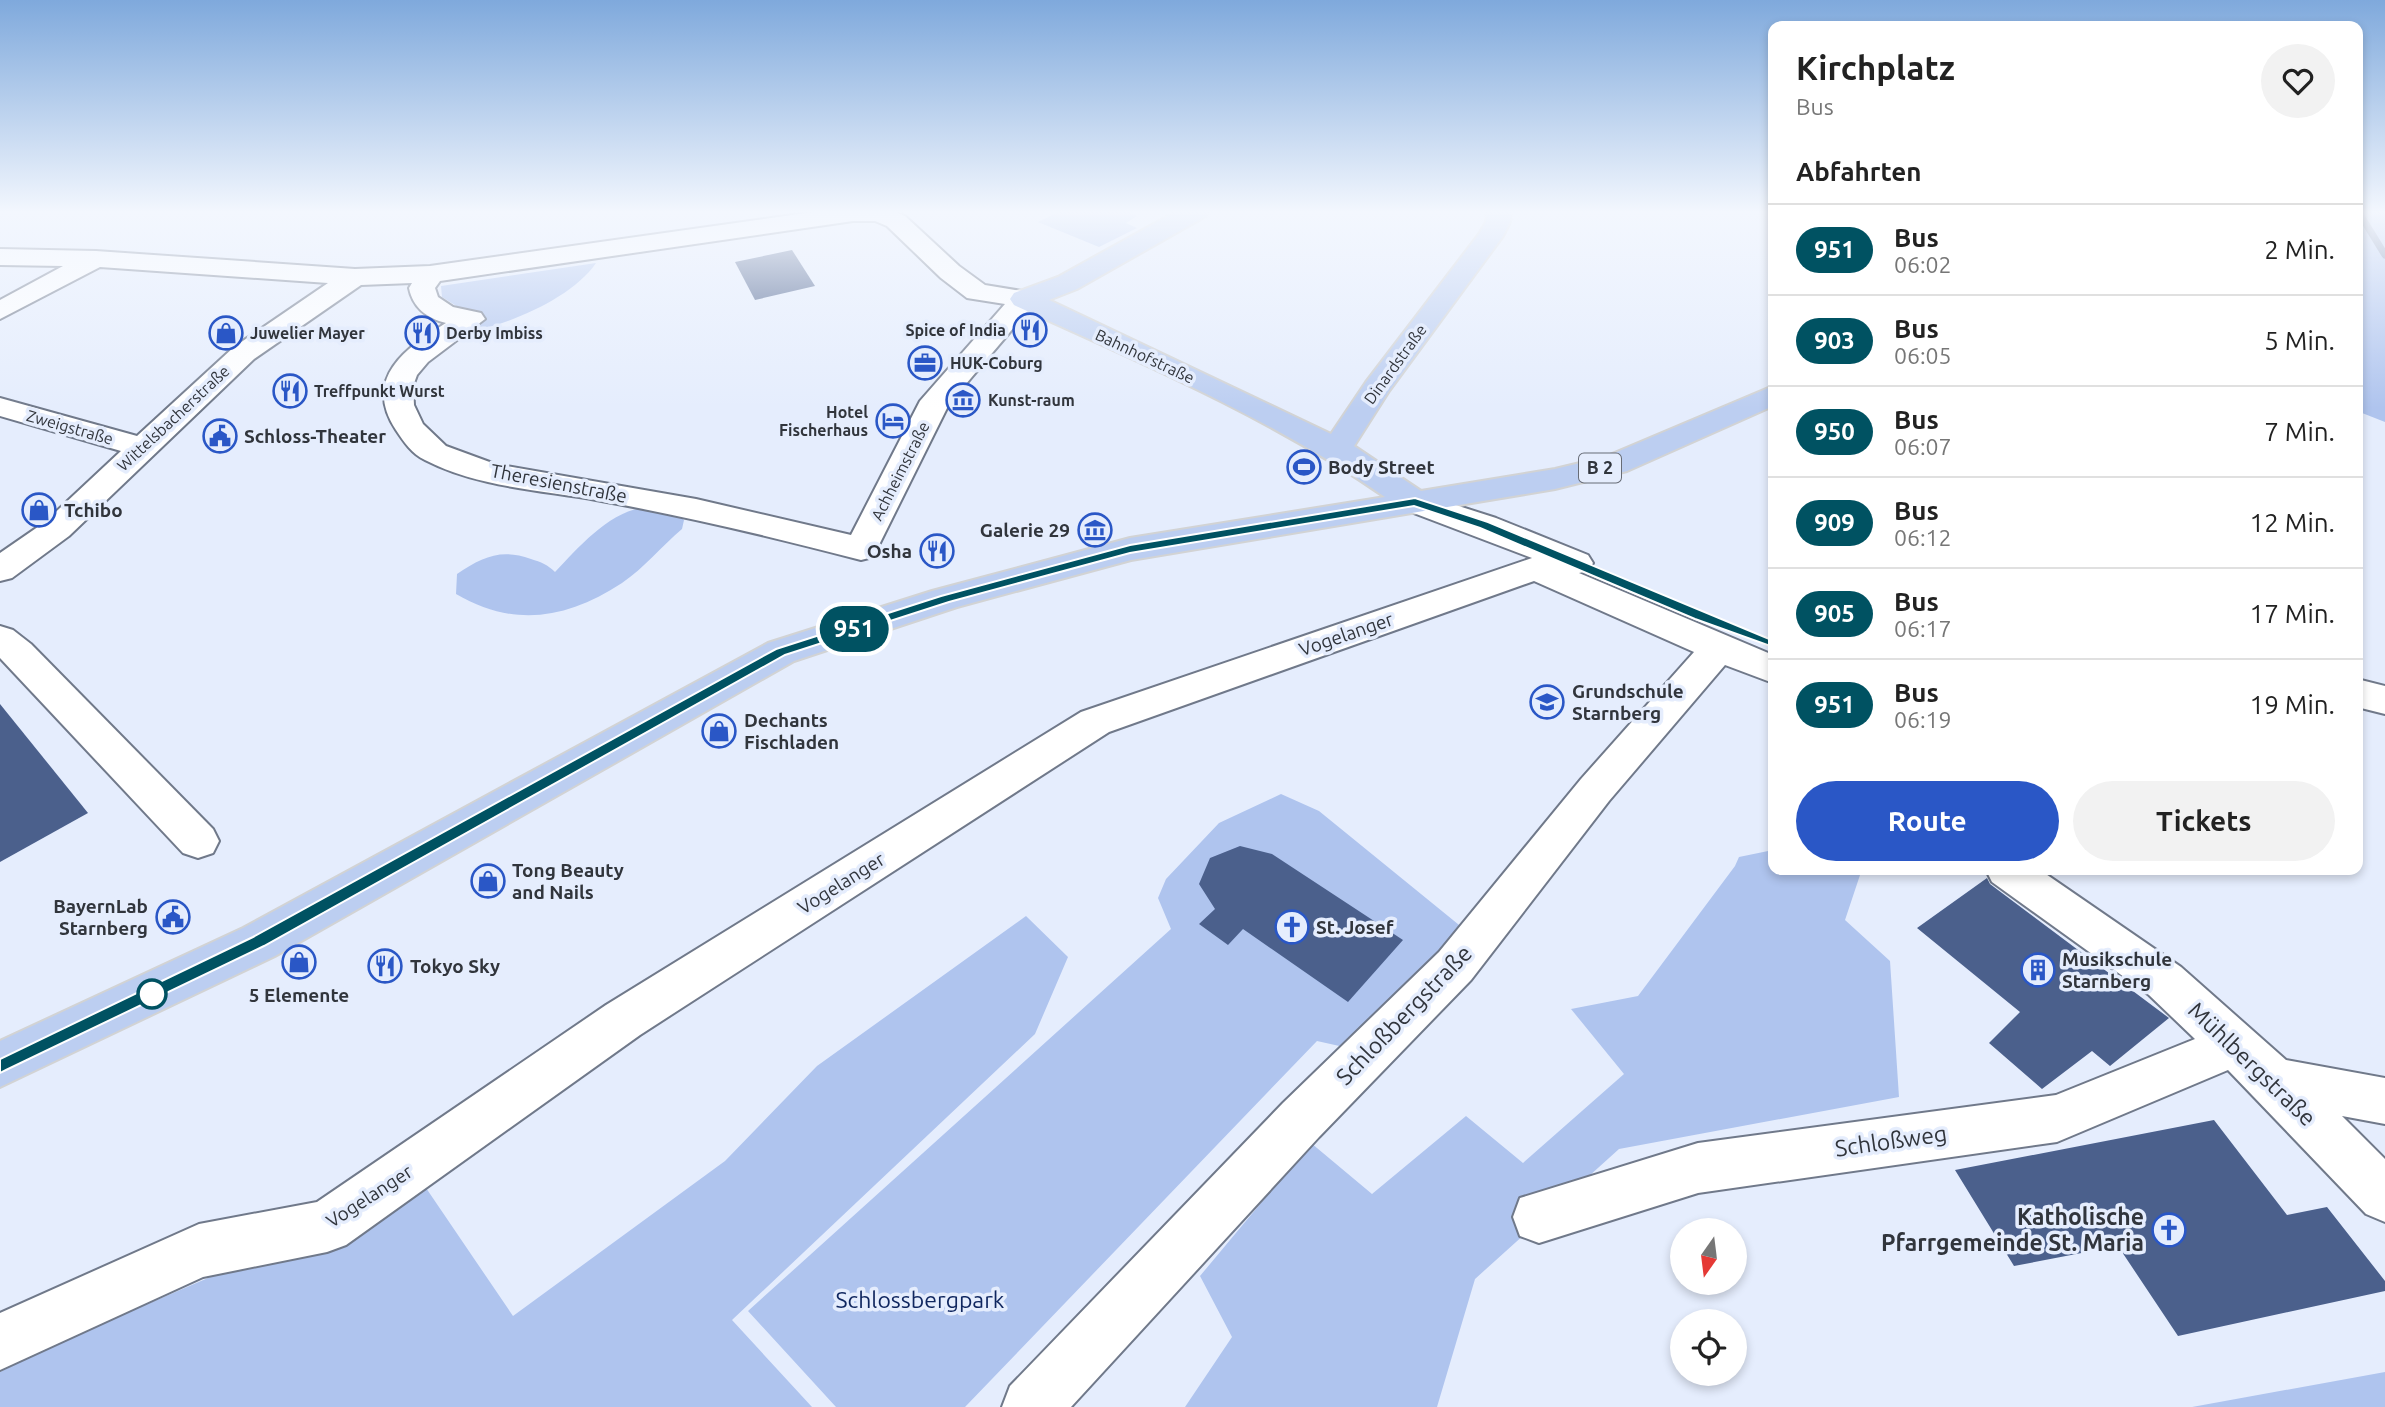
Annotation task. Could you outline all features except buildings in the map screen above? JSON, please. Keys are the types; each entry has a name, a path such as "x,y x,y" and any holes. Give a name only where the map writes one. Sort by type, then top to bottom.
{"main road":[{"path":"1024,299 1047,294 1077,277"},
{"name":"Dinardstraße","path":"1337,449 1376,388 1460,277"},
{"name":"Bahnhofstraße","path":"1024,299 1128,346 1337,449 1415,502"},
{"name":"B 2","path":"0,1065 259,942 781,652 945,599 1130,549 1555,479 1616,464 1768,397"}],"street":[{"path":"0,312 65,277"},
{"path":"350,277 364,277"},
{"name":"Wittelsbacherstraße","path":"0,570 57,529 141,447 244,353 355,277"},
{"name":"Theresienstraße","path":"428,277 422,288 425,301 445,314 471,319 425,350 401,377 397,390 409,428 433,452 476,468 719,513 861,549"},
{"name":"Bahnhofstraße","path":"956,277 977,292 994,297 1024,299"},
{"name":"Achheimstraße","path":"861,549 936,401 1024,299"},
{"name":"Zweigstraße","path":"0,407 141,447"},
{"path":"1415,502 1484,525 1700,616 1768,641"},
{"name":"Vogelanger","path":"0,1342 198,1251 327,1226 623,1020 1096,722 1535,568 1719,648"},
{"path":"0,639 18,653 198,841"},
{"path":"1719,648 1768,668"},
{"name":"Schloßbergstraße","path":"1031,1407 1301,1120 1455,966 1595,790 1719,648"},
{"path":"2363,694 2385,700"},
{"name":"Mühlbergstraße","path":"2014,875 2165,981 2273,1080 2385,1196"},
{"name":"Schloßweg","path":"1539,1217 1698,1168 2057,1118 2236,1044"},
{"path":"2273,1080 2385,1101"}],"green space":[{"path":"504,277 584,277 539,308 503,323 469,332 476,311 458,307 442,297 441,286"},
{"path":"2363,277 2385,277 2385,422 2363,413"},
{"path":"636,509 671,509 684,520 682,529 630,577 581,605 540,615 520,615 499,612 456,594 457,574 483,559 510,554 541,563 555,572 586,540 610,521"},
{"name":"Schlossbergpark","path":"1281,794 1319,811 1464,929 1353,1049 1317,1041 965,1407 836,1407 748,1311 1171,929 1158,898 1166,879 1219,823"},
{"path":"1768,851 1768,875 1860,875 1845,920 1890,961 1899,1097 1619,1149 1475,1279 1437,1407 1185,1407 1232,1337 1200,1276 1311,1143 1372,1194 1466,1116 1523,1163 1624,1074 1571,1009 1638,996 1739,857"},
{"path":"1026,916 1068,957 1035,1034 732,1320 812,1407 0,1407 0,1372 57,1343 424,1185 513,1316 725,1161 817,1066"},
{"path":"2385,1372 2385,1407 2192,1407"}],"bus line":[{"name":"951","path":"0,1065 259,942 679,706 781,652 945,599 1130,549 1415,502 1484,525 1700,616 1768,641"}],"place":[{"name":"Spice of India","path":"1030,330"},
{"name":"Juwelier Mayer","path":"226,333"},
{"name":"Derby Imbiss","path":"422,333"},
{"name":"HUK-Coburg","path":"925,363"},
{"name":"Treffpunkt Wurst","path":"290,391"},
{"name":"Kunst-raum","path":"963,400"},
{"name":"Hotel Fischerhaus","path":"893,421"},
{"name":"Schloss-Theater","path":"220,436"},
{"name":"Body Street","path":"1304,467"},
{"name":"Tchibo","path":"39,510"},
{"name":"Galerie 29","path":"1095,530"},
{"name":"Osha","path":"937,551"},
{"name":"Grundschule Starnberg","path":"1547,702"},
{"name":"Dechants Fischladen","path":"719,731"},
{"name":"Tong Beauty and Nails","path":"488,881"},
{"name":"BayernLab Starnberg","path":"173,917"},
{"name":"St. Josef","path":"1292,927"},
{"name":"5 Elemente","path":"299,962"},
{"name":"Tokyo Sky","path":"385,966"},
{"name":"Musikschule Starnberg","path":"2038,970"},
{"name":"Katholische Pfarrgemeinde St. Maria","path":"2169,1230"}]}
